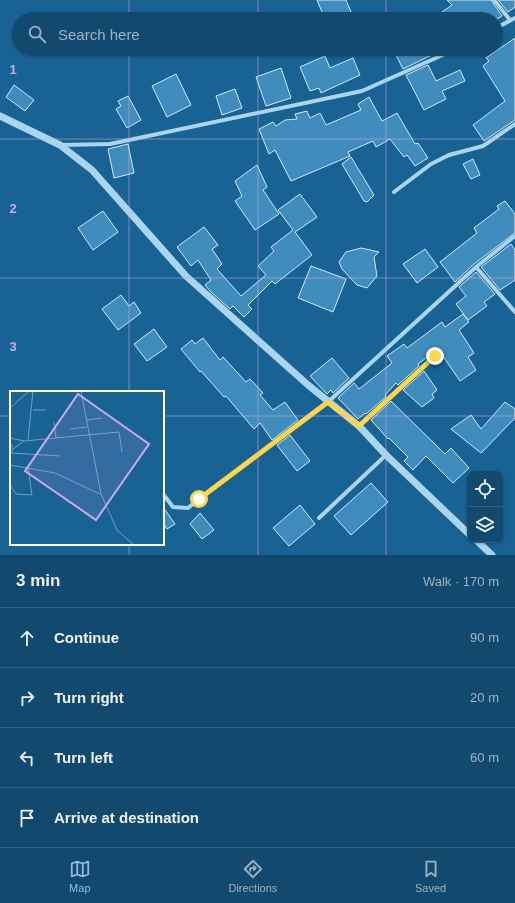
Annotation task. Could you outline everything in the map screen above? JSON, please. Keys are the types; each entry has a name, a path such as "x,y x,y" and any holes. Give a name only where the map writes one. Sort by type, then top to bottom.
{"street":[{"path":"494,0 510,20"},
{"path":"503,24 515,18"},
{"path":"60,145 110,144 362,91 440,56"},
{"path":"0,116 60,145 92,170 186,276 328,402 359,426 386,455 467,532"},
{"path":"394,192 431,164 449,155 483,146 515,124"},
{"path":"164,495 173,507 188,508 328,402 476,267 515,236"},
{"path":"476,267 515,312"},
{"path":"359,426 435,356"},
{"path":"319,518 386,455"},
{"path":"479,543 492,555"}],"building":[{"path":"317,0 346,0 351,12 322,12"},
{"path":"447,0 491,0 499,12 442,12 452,5"},
{"path":"498,0 515,0 515,7 508,12"},
{"path":"515,38 515,120 484,141 473,125 505,101 483,66 489,61 486,58 489,56 503,56 503,46"},
{"path":"325,56 330,68 353,58 360,75 321,93 319,88 310,91 300,67"},
{"path":"396,56 430,56 403,69"},
{"path":"428,65 436,81 460,70 465,81 442,91 446,99 424,110 406,75"},
{"path":"281,68 291,98 266,106 256,77"},
{"path":"176,74 191,105 167,117 152,86"},
{"path":"14,85 34,100 25,111 6,97"},
{"path":"235,89 242,108 222,115 216,96"},
{"path":"128,96 141,120 127,128 116,109 121,106 118,101"},
{"path":"369,97 382,121 397,113 415,144 418,143 428,158 415,166 407,155 404,157 390,139 376,147 373,141 348,152 350,156 291,181 275,150 269,154 259,129 273,122 276,126 285,120 297,119 295,114 307,111 310,118 320,113 326,125 361,110 358,104"},
{"path":"128,144 134,173 114,178 108,149"},
{"path":"351,157 374,195 367,202 364,201 342,164"},
{"path":"473,159 480,175 471,179 463,164"},
{"path":"257,165 267,187 263,190 279,214 255,230 235,201 242,196 235,181"},
{"path":"300,194 317,217 295,232 312,255 275,284 272,281 248,305 252,309 244,317 233,306 230,309 211,292 205,285 211,280 198,260 191,266 177,247 204,227 218,245 212,249 222,264 217,269 241,296 266,275 258,266 274,251 271,247 293,230 278,210"},
{"path":"505,201 515,214 515,233 474,264 455,282 440,262 477,233 474,228 499,209 497,206"},
{"path":"103,211 118,232 93,250 78,228"},
{"path":"511,244 515,250 515,280 500,290 481,267"},
{"path":"361,248 379,252 374,257 377,276 367,288 357,285 342,269 339,262 346,252"},
{"path":"425,249 438,267 417,283 403,264"},
{"path":"311,266 346,279 333,312 298,298"},
{"path":"476,272 495,294 484,302 487,306 468,320 456,304 466,296 459,287"},
{"path":"121,295 129,306 134,302 141,313 118,330 102,309"},
{"path":"463,314 469,322 459,330 474,353 468,357 476,370 460,381 438,349 418,364 419,366 398,385 396,383 385,395 386,397 358,419 338,398 354,383 359,389 392,363 387,356 404,344 407,348 442,322 445,327"},
{"path":"154,329 167,347 147,361 134,344"},
{"path":"203,338 220,360 223,357 246,382 250,379 263,393 260,395 273,410 285,402 298,420 272,440 260,423 254,429 226,396 224,397 201,371 200,372 181,349 192,340 195,344"},
{"path":"332,358 349,378 333,393 331,390 327,394 310,376"},
{"path":"424,371 437,390 432,394 434,398 422,407 403,390"},
{"path":"391,401 445,454 451,448 469,468 453,483 426,456 413,470 404,461 408,457 389,438 388,439 371,420"},
{"path":"505,402 515,409 515,418 481,453 451,429 471,415 481,429"},
{"path":"290,435 310,461 297,471 277,445"},
{"path":"371,483 388,502 351,535 334,516"},
{"path":"300,505 315,524 289,546 273,528"},
{"path":"164,508 175,524 167,529 164,524"},
{"path":"200,513 214,530 202,539 190,524"}],"route":[{"path":"199,499 328,402 359,426 435,356"}]}
